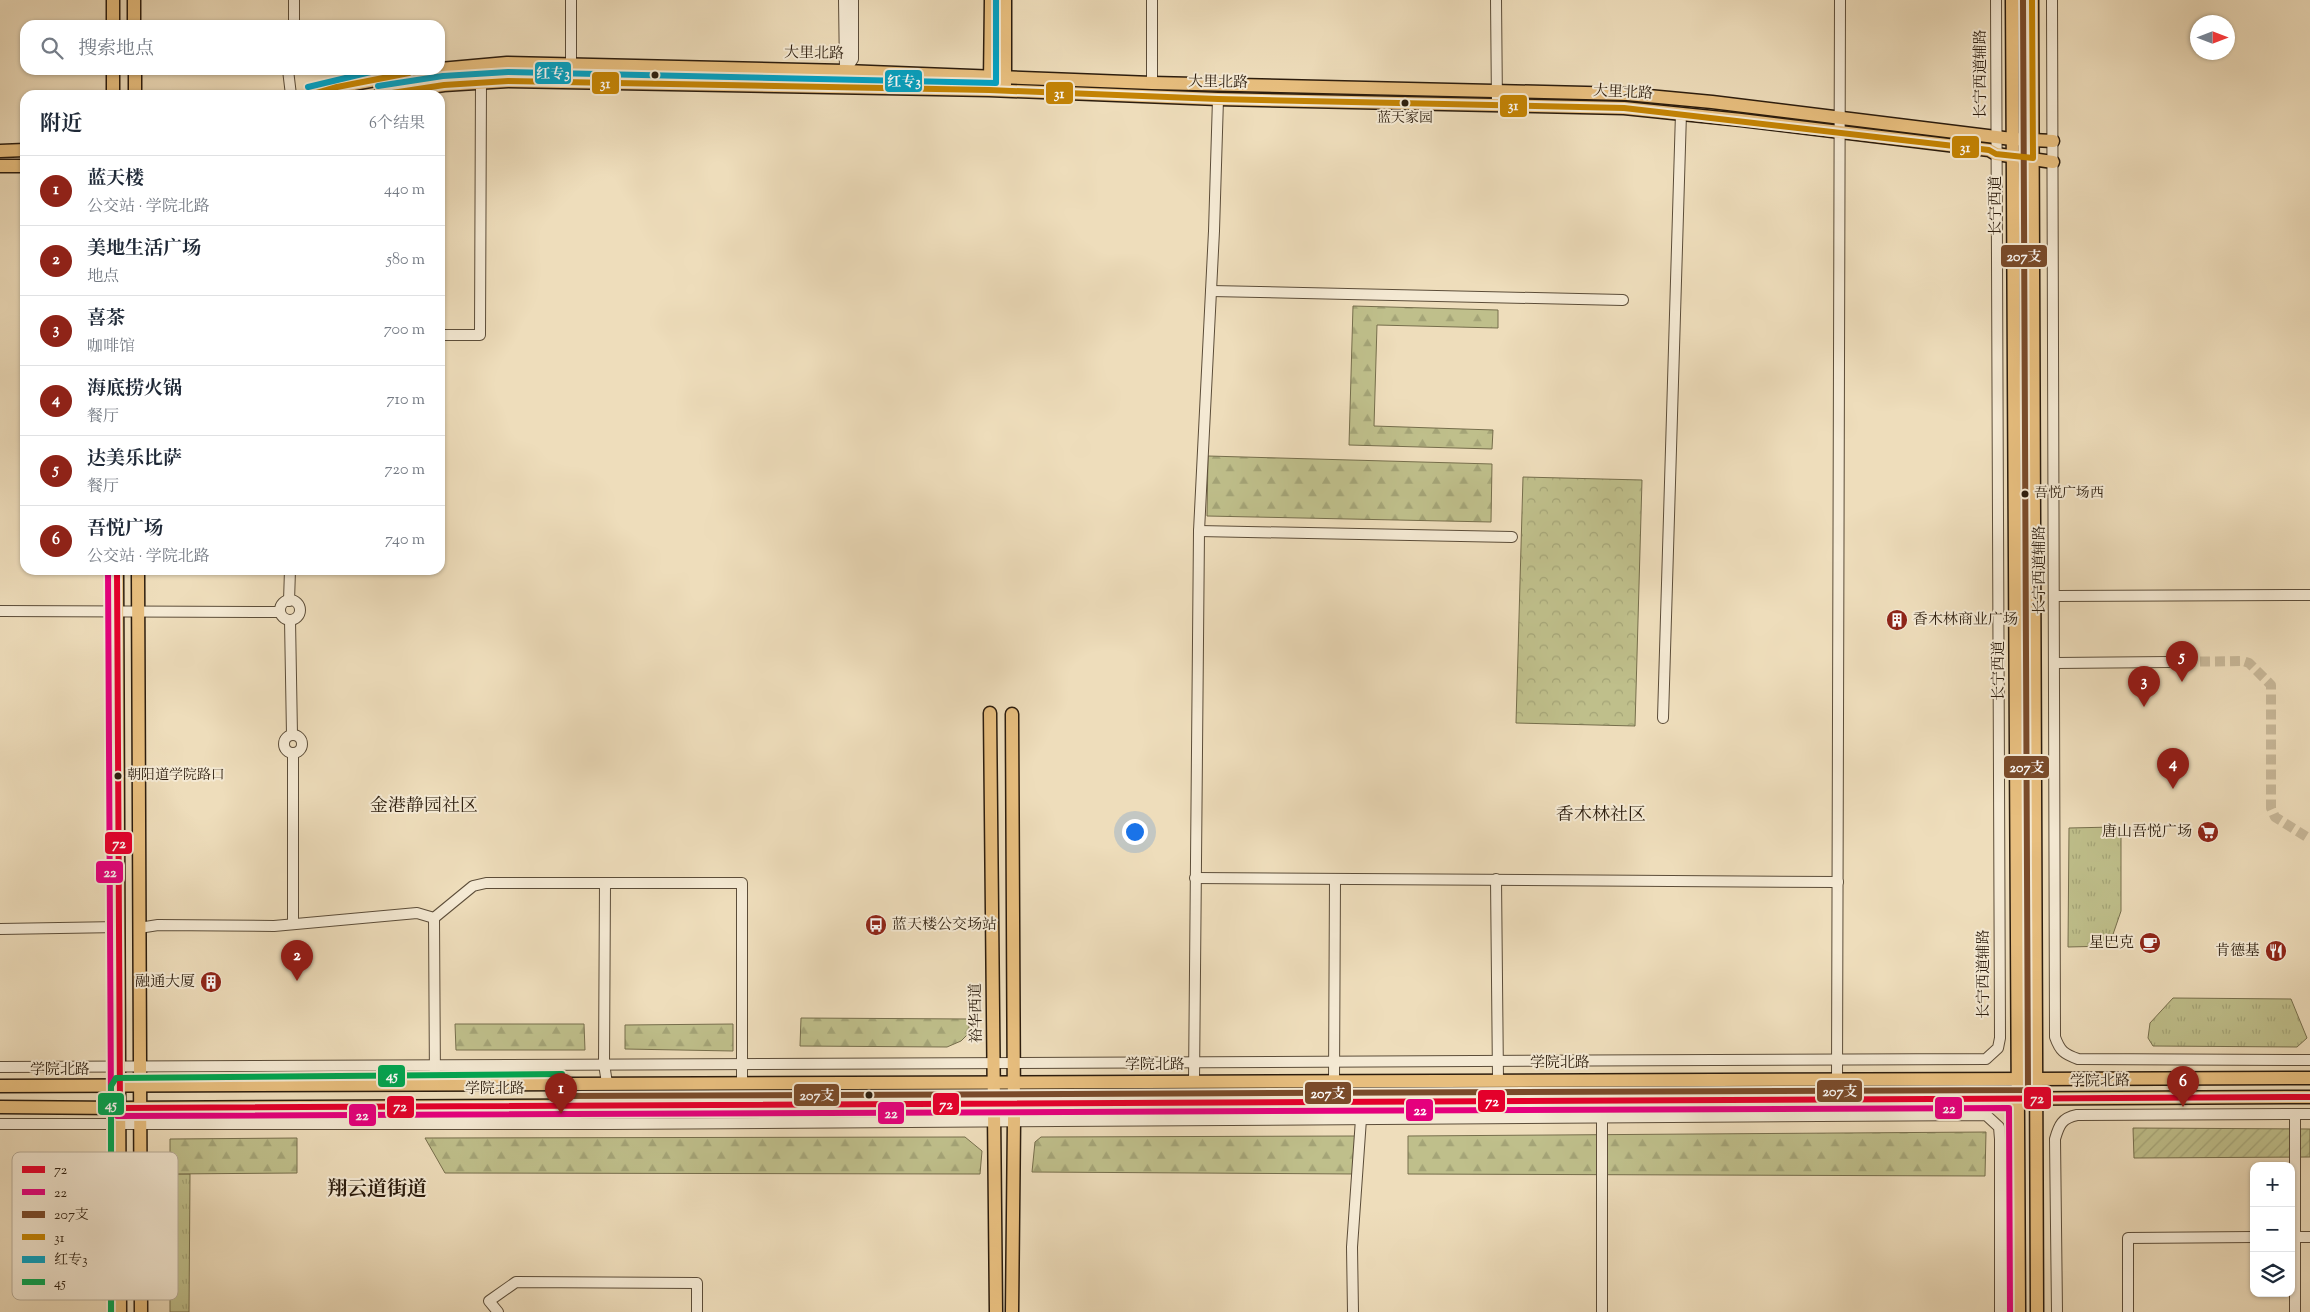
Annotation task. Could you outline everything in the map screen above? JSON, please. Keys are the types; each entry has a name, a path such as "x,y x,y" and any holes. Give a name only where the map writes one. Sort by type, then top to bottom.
{"main road":[{"path":"113,0 113,20"},
{"path":"134,0 134,20"},
{"path":"989,90 991,76 991,0"},
{"path":"1005,0 1006,92"},
{"name":"长宁西道","path":"2012,0 2019,1312"},
{"path":"2032,0 2037,1312"},
{"name":"大里北路","path":"445,68 508,63 845,71 1152,83 1627,94 2012,139 2053,141"},
{"path":"113,75 114,90"},
{"path":"134,75 135,90"},
{"path":"327,90 403,75"},
{"name":"大里北路","path":"415,90 481,81 989,90 1218,100 1624,108 1681,113 1840,134 1988,150 1996,154 2053,162"},
{"path":"0,151 20,150"},
{"path":"0,166 20,166"},
{"path":"116,575 120,1152"},
{"path":"138,575 140,1152"},
{"name":"裕华西道","path":"990,713 996,1312"},
{"path":"1012,714 1014,1062 1012,1312"},
{"name":"学院北路","path":"0,1086 2310,1078"},
{"path":"1498,1080 1498,1101"},
{"path":"607,1105 608,1083"},
{"name":"学院北路","path":"0,1107 140,1108 994,1102 2310,1097"}],"street":[{"path":"288,0 288,20"},
{"path":"294,0 294,20"},
{"path":"571,0 571,65"},
{"path":"844,0 845,71"},
{"path":"845,71 853,59 852,0"},
{"path":"1152,0 1152,83"},
{"path":"1496,0 1497,105"},
{"path":"1837,1079 1840,0"},
{"name":"长宁西道辅路","path":"1837,1061 1986,1059 1998,1048 2000,1008 1996,0"},
{"name":"长宁西道辅路","path":"2052,0 2056,596 2055,1037 2059,1049 2065,1054 2078,1059 2310,1060"},
{"path":"289,75 291,90"},
{"path":"292,90 294,75"},
{"path":"445,335 480,335 481,81"},
{"path":"1194,1081 1199,531 1218,100"},
{"path":"1663,718 1681,113"},
{"path":"1211,290 1623,300"},
{"path":"1199,531 1512,538"},
{"path":"290,575 290,601"},
{"path":"2056,596 2310,595"},
{"path":"290,601 295,602 299,610 295,618 290,620 282,617 280,612 283,603 290,601"},
{"path":"0,611 280,612"},
{"path":"290,620 292,735 285,739 283,744 288,752 293,753 293,922"},
{"path":"2055,663 2170,662"},
{"path":"1195,878 1838,882"},
{"path":"1334,1081 1335,879"},
{"path":"1496,879 1498,1080"},
{"path":"605,883 604,1064 608,1083"},
{"path":"434,918 473,886 486,884 742,884 740,1062 742,1082"},
{"path":"139,928 158,925 274,926 293,922 417,913 434,918"},
{"path":"434,918 435,1084"},
{"path":"0,924 118,925"},
{"path":"0,929 118,925"},
{"path":"0,1067 740,1062 1837,1061"},
{"path":"1498,1101 1498,1119"},
{"path":"607,1105 609,1124"},
{"path":"2293,1207 2295,1114"},
{"path":"2057,1312 2055,1139 2058,1126 2067,1117 2077,1115 2310,1114"},
{"path":"0,1124 609,1124 1986,1115 1999,1127 2000,1312"},
{"path":"1602,1118 1602,1312"},
{"path":"1353,1312 1352,1247 1361,1120"},
{"path":"2128,1312 2128,1238 2250,1237"},
{"path":"2295,1237 2310,1237"},
{"path":"2293,1252 2295,1312"},
{"path":"498,1312 489,1301 516,1282 624,1281 697,1283 697,1312"}],"green space":[{"path":"1353,306 1498,310 1498,328 1377,325 1374,426 1493,430 1492,449 1349,445"},
{"path":"1208,456 1492,464 1491,522 1207,516"},
{"path":"1523,477 1642,480 1635,726 1516,723"},
{"path":"2114,827 2121,833 2121,911 2109,946 2068,947 2069,828"},
{"path":"2173,998 2291,999 2307,1038 2297,1047 2153,1046 2148,1038 2150,1023"},
{"path":"801,1018 969,1019 969,1033 961,1041 947,1047 800,1046"},
{"path":"455,1024 584,1024 585,1050 456,1050"},
{"path":"733,1024 733,1051 625,1049 625,1025"},
{"path":"2133,1128 2310,1129 2310,1157 2134,1158"},
{"path":"1986,1132 1985,1176 1408,1174 1408,1136"},
{"path":"1355,1136 1355,1174 1032,1172 1035,1142 1041,1137"},
{"path":"965,1137 982,1151 980,1174 445,1173 425,1138"},
{"path":"297,1138 297,1173 178,1174 178,1152 170,1152 170,1139"},
{"path":"178,1174 190,1174 189,1312 170,1312 170,1300 178,1300"}],"tunnel":[{"path":"2170,662 2243,661 2249,663 2271,685 2271,808 2275,817 2310,839"}],"transit line":[{"name":"红专3","path":"378,86 443,76 508,72 996,83 996,0"},
{"name":"207支","path":"561,1096 2028,1090 2023,0"},
{"name":"31","path":"412,90 444,85 508,81 989,90 1218,99 1624,108 1989,150 1996,154 2033,158 2032,0"},
{"name":"红专3","path":"308,87 358,75"},
{"name":"31","path":"327,90 399,75"},
{"name":"22","path":"108,575 111,1108 117,1116 2009,1108 2010,1312"},
{"name":"72","path":"117,575 120,1108 2310,1097"},
{"name":"45","path":"111,1152 111,1086 116,1078 562,1074"},
{"name":"45","path":"111,1300 111,1312"}],"place":[{"name":"蓝天家园","path":"1405,103"},
{"name":"吾悦广场西","path":"2025,494"},
{"name":"香木林商业广场","path":"1897,620"},
{"name":"达美乐比萨","path":"2182,682"},
{"name":"喜茶","path":"2144,707"},
{"name":"朝阳道学院路口","path":"118,776"},
{"name":"海底捞火锅","path":"2173,789"},
{"name":"唐山吾悦广场","path":"2208,832"},
{"name":"蓝天楼公交场站","path":"876,925"},
{"name":"星巴克","path":"2150,943"},
{"name":"肯德基","path":"2276,951"},
{"name":"美地生活广场","path":"297,981"},
{"name":"融通大厦","path":"211,982"},
{"name":"吾悦广场","path":"2183,1107"},
{"name":"蓝天楼","path":"561,1114"}],"district":[{"name":"金港静园社区","path":"424,807"},
{"name":"香木林社区","path":"1601,816"},
{"name":"翔云道街道","path":"377,1190"}]}
